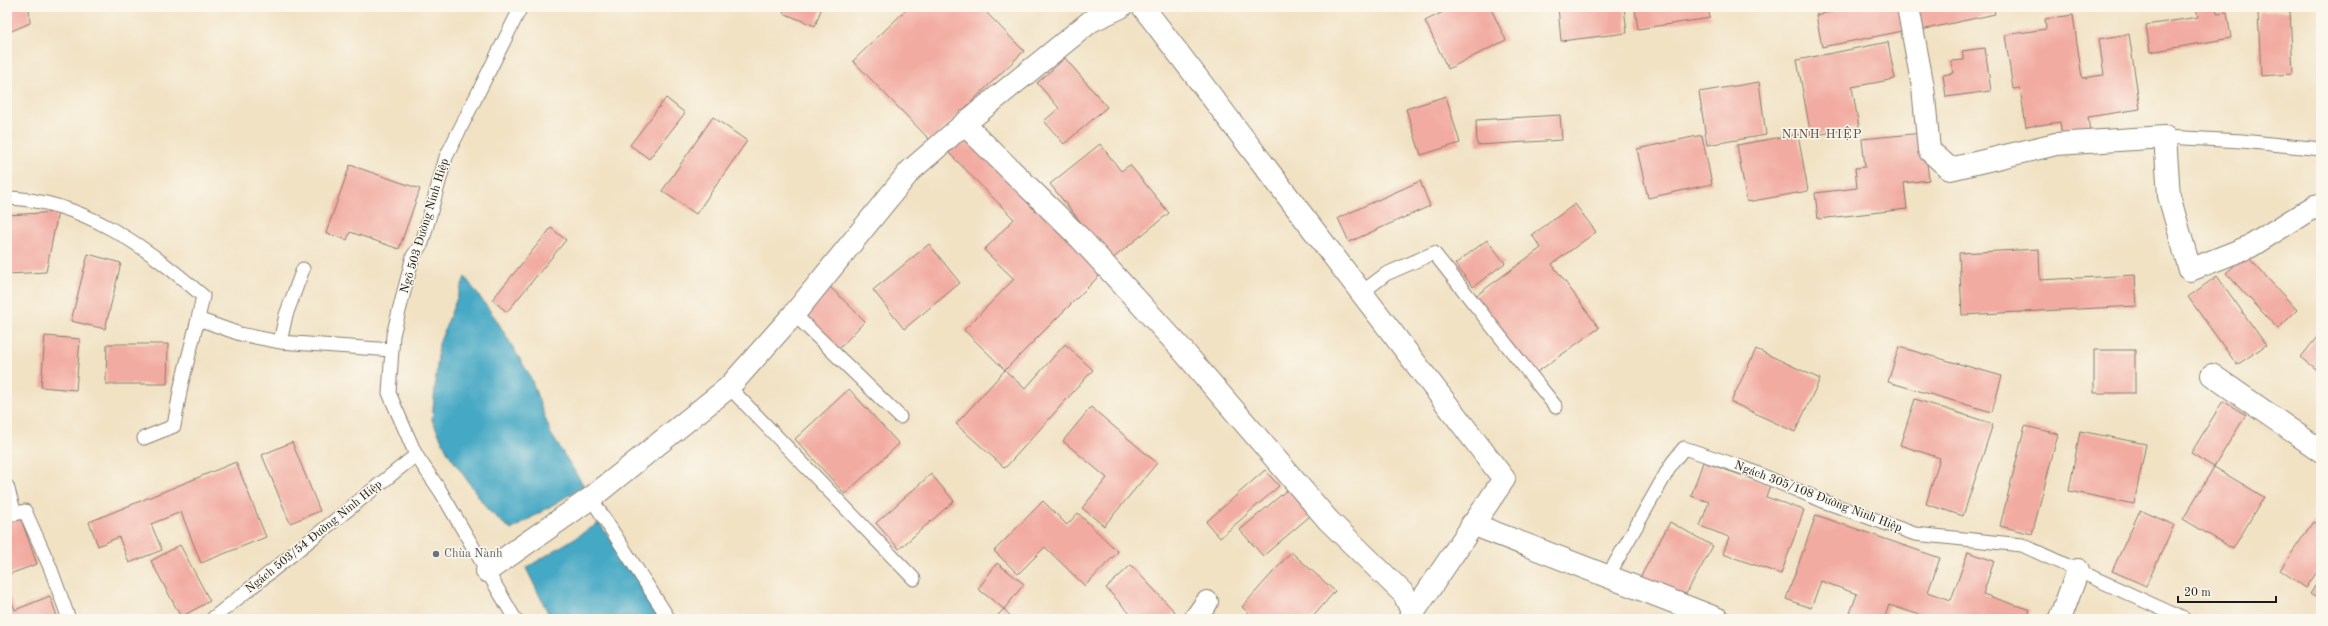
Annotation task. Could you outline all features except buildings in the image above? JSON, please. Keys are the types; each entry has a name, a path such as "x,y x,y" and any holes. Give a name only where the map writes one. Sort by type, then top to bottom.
{"street":[{"path":"487,571 591,498 729,387 794,314 910,171 964,124 1091,21 1121,7"},
{"path":"1143,7 1504,479 1472,524 1411,616"},
{"path":"1908,7 1923,87 1929,150 1950,169 2056,144 2164,137 2169,196 2190,270 2251,246 2315,206 2321,210"},
{"path":"964,124 1081,239 1178,345 1328,520 1404,594 1411,616"},
{"path":"2212,375 2321,451"},
{"path":"1472,524 1718,619"},
{"path":"2060,619 2078,570"}],"lane":[{"name":"Ngõ 503 Đường Ninh Hiệp","path":"515,619 441,492 416,455 389,392 393,335 413,256 422,243 446,157 521,7"},
{"path":"2164,137 2242,141 2321,148"},
{"path":"7,198 65,207 111,229 170,266 203,296 181,386 174,426 144,438"},
{"path":"1361,293 1386,274 1434,254 1556,407"},
{"path":"280,342 286,315 303,269"},
{"path":"794,314 900,417"},
{"path":"198,319 240,334 280,342 392,350"},
{"path":"729,387 914,579"},
{"name":"Ngách 305/108 Đường Ninh Hiệp","path":"1608,576 1672,463 1684,448 1744,468 1828,503 1915,534 2022,545 2184,619"},
{"name":"Ngách 503/54 Đường Ninh Hiệp","path":"212,619 416,455"},
{"path":"7,486 15,514 25,512 50,567 69,619"},
{"path":"591,498 669,619"}],"water":[{"path":"465,277 496,319 530,376 551,434 584,486 511,530 488,510 448,453 432,420 439,344"},
{"path":"599,523 629,565 662,619 551,619 526,568"}],"place":[{"name":"Chùa Nành","path":"436,554"}],"district":[{"name":"NINH HIỆP","path":"1822,134"}]}
